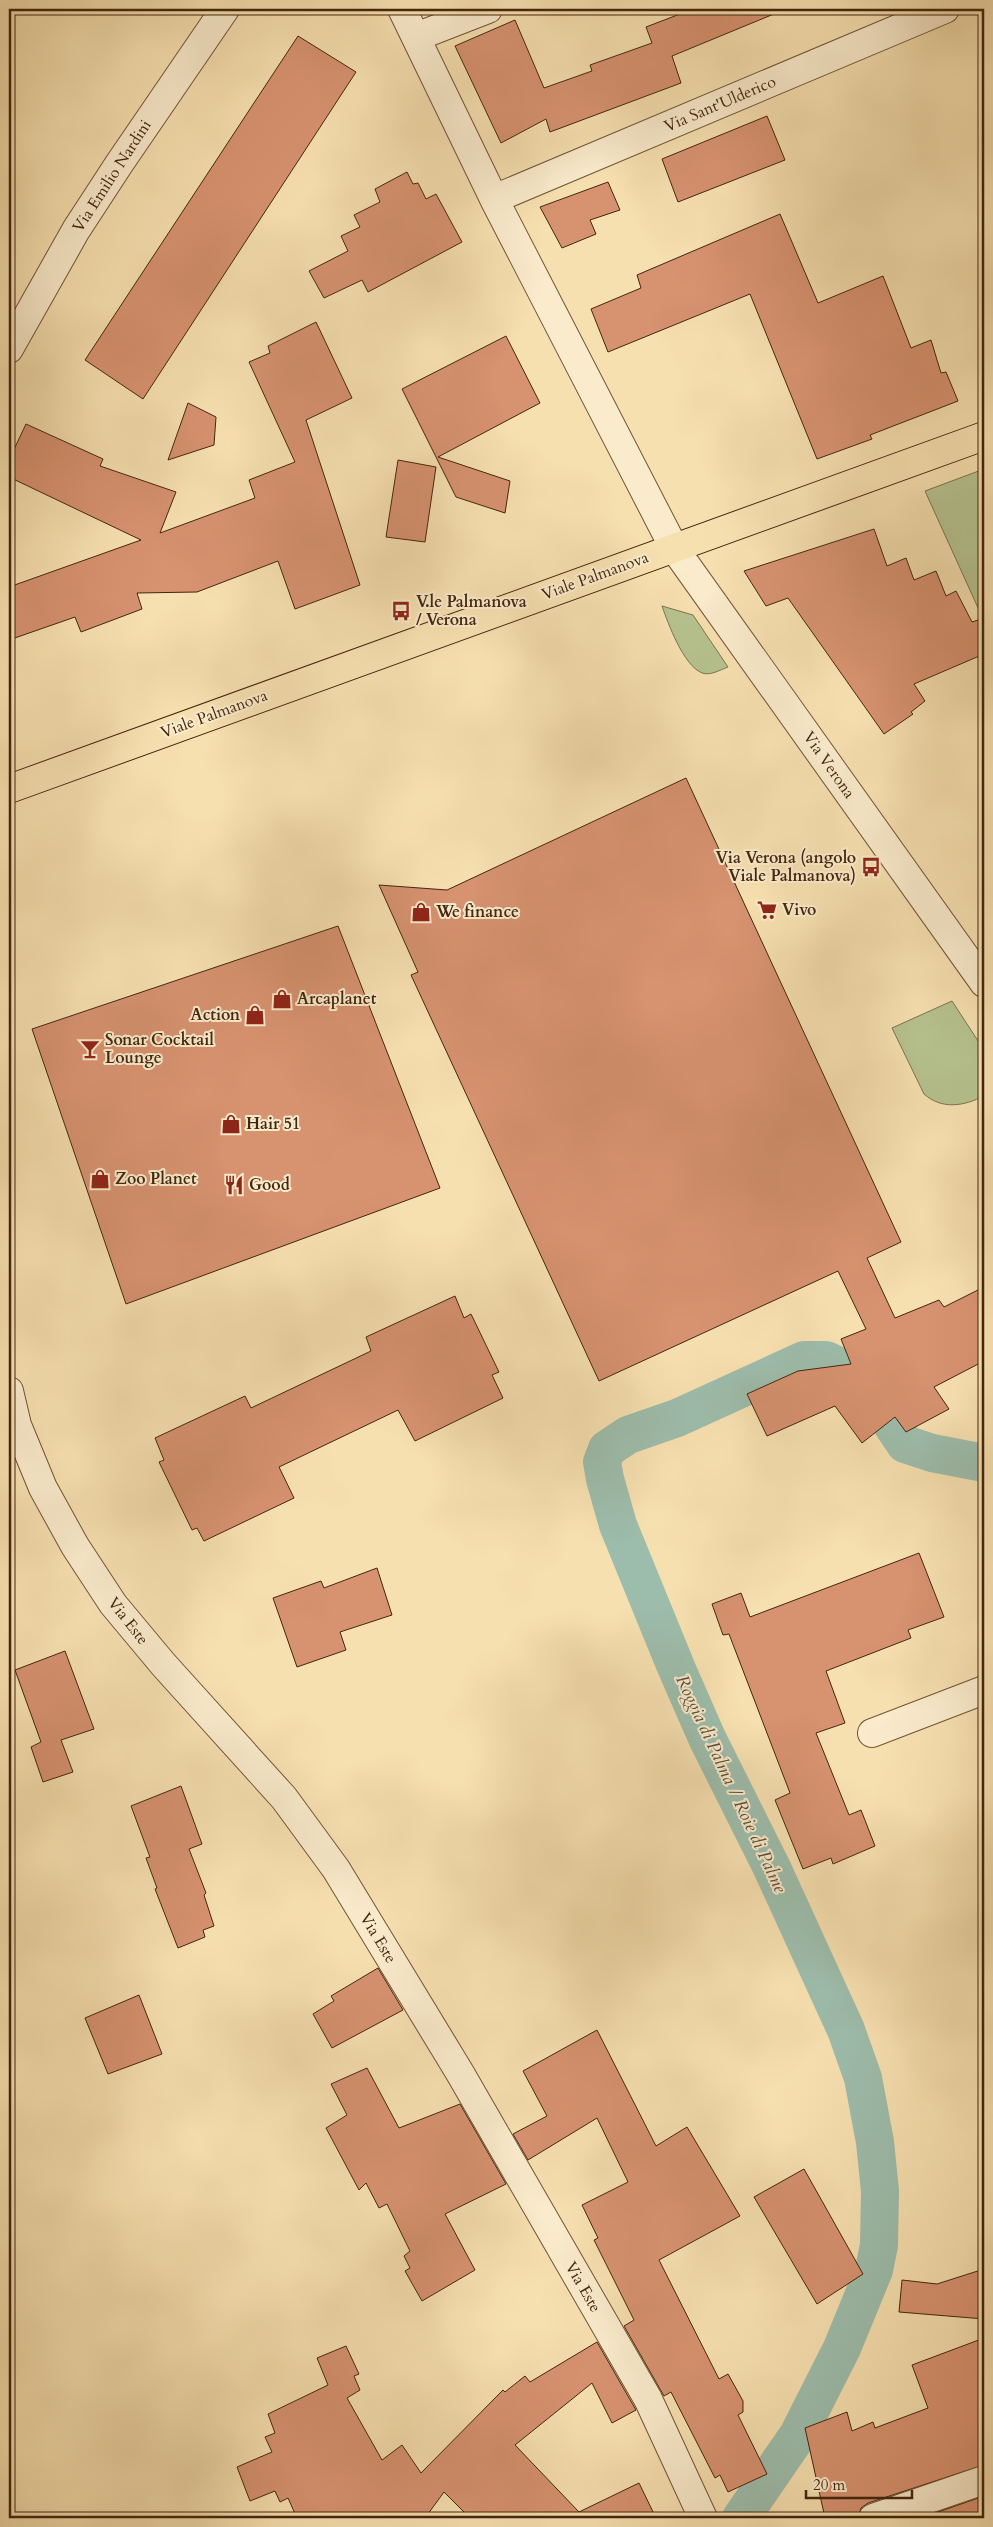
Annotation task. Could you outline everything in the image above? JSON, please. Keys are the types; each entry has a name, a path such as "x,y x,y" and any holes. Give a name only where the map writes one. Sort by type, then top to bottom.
{"main road":[{"name":"Viale Palmanova","path":"9,789 984,436"}],"street":[{"name":"Via Emilio Nardini","path":"9,348 81,222 225,9"},
{"path":"402,9 494,198 674,548"},
{"path":"416,37 488,9"},
{"name":"Via Sant'Ulderico","path":"494,198 944,9"},
{"name":"Via Verona","path":"674,548 984,983"},
{"name":"Via Este","path":"9,1391 17,1425 43,1488 74,1546 113,1604 163,1664 284,1798 336,1869 460,2073 648,2399 702,2518"},
{"path":"872,1733 984,1690"},
{"path":"873,2518 984,2480"}],"green space":[{"path":"984,469 984,621 925,491"},
{"path":"662,606 693,615 728,667 708,674 695,669 677,643"},
{"path":"952,1001 984,1050 984,1096 969,1102 953,1105 938,1102 924,1094 892,1028"}],"building":[{"path":"693,9 786,9 672,56 681,83 550,132 546,119 501,143 455,46 515,20 544,88 592,71 590,65 652,43 646,27"},
{"path":"298,36 356,72 143,399 85,360"},
{"path":"767,116 785,160 678,202 662,159"},
{"path":"407,172 413,184 418,183 426,199 436,194 462,242 368,292 362,280 324,298 309,271 348,251 341,236 360,227 354,215 380,202 375,189"},
{"path":"608,182 620,210 590,220 596,234 562,248 540,207"},
{"path":"780,214 818,303 883,276 911,348 931,340 941,373 946,372 958,401 870,435 872,439 817,459 750,294 608,352 591,309 641,288 637,275"},
{"path":"316,322 352,398 306,420 360,585 295,609 278,561 197,592 137,593 142,609 81,632 75,617 9,640 9,587 141,540 9,477 9,460 26,424 103,459 100,466 176,492 160,533 255,498 249,480 295,462 249,362 270,353 268,346"},
{"path":"506,336 540,403 438,457 510,481 505,513 456,497 402,389"},
{"path":"188,403 216,417 214,445 168,460"},
{"path":"398,460 436,467 425,542 386,537"},
{"path":"874,529 887,566 906,558 914,580 936,571 946,596 956,591 972,622 984,618 984,654 914,684 925,701 911,712 913,714 884,734 788,598 766,606 744,571"},
{"path":"686,778 901,1242 867,1258 895,1318 939,1300 944,1307 984,1287 984,1361 934,1387 949,1409 906,1432 895,1417 862,1443 835,1406 767,1436 747,1394 798,1371 851,1364 841,1339 866,1329 838,1271 599,1381 411,975 418,972 379,885 447,890"},
{"path":"338,926 440,1188 126,1304 32,1029"},
{"path":"455,1296 464,1318 471,1314 499,1372 492,1375 503,1398 415,1441 398,1410 279,1467 294,1498 204,1541 197,1528 192,1530 159,1462 164,1460 155,1438 245,1396 251,1408 371,1351 366,1337"},
{"path":"919,1553 944,1617 908,1630 911,1638 826,1671 845,1723 816,1733 849,1815 861,1810 875,1846 833,1864 831,1858 803,1869 775,1800 790,1793 729,1634 723,1635 712,1604 741,1593 750,1617"},
{"path":"377,1568 392,1615 340,1632 346,1650 297,1667 273,1598 321,1581 324,1588"},
{"path":"65,1651 94,1729 61,1740 73,1772 43,1782 31,1747 41,1742 15,1670"},
{"path":"181,1786 202,1844 189,1849 206,1893 204,1895 214,1926 203,1930 205,1937 178,1948 155,1889 157,1888 146,1858 150,1857 131,1806"},
{"path":"378,1968 403,2010 332,2048 313,2014 334,2001 331,1996"},
{"path":"139,1995 162,2054 108,2074 85,2018"},
{"path":"597,2030 656,2146 687,2127 740,2216 659,2260 719,2379 728,2374 743,2401 743,2412 738,2415 767,2474 728,2492 720,2475 715,2478 671,2392 664,2396 624,2326 634,2320 594,2240 598,2238 582,2205 628,2182 597,2118 528,2160 513,2134 547,2116 523,2071"},
{"path":"367,2068 399,2128 460,2104 506,2184 445,2214 475,2270 422,2301 405,2271 410,2268 404,2256 410,2251 387,2204 379,2208 366,2183 359,2190 326,2128 347,2115 331,2084"},
{"path":"804,2169 863,2274 817,2304 754,2197"},
{"path":"984,2269 984,2319 899,2312 902,2280 937,2284"},
{"path":"984,2338 984,2465 868,2503 861,2508 858,2518 825,2518 805,2428 847,2412 852,2431 873,2422 875,2428 928,2408 912,2365"},
{"path":"597,2342 636,2410 612,2423 592,2383 515,2445 579,2512 639,2483 656,2518 470,2518 444,2492 425,2518 297,2518 288,2498 280,2502 275,2491 250,2501 237,2467 272,2452 265,2437 275,2433 268,2414 328,2385 317,2358 346,2346 359,2374 354,2376 360,2390 347,2398 382,2460 402,2445 421,2473 503,2390 505,2392 525,2376 530,2382"},
{"path":"984,2496 984,2518 921,2518"}],"waterway":[{"name":"Roggia di Palma / Roie di Palme","path":"741,2518 798,2435 842,2348 874,2270 879,2245 880,2191 875,2142 863,2078 846,2030 772,1868 707,1738 676,1667 618,1525 602,1462 607,1449 628,1435 677,1418 804,1360 826,1360 849,1371 874,1398 905,1444 932,1453 984,1463"}],"place":[{"name":"V.le Palmanova / Verona","path":"401,611"},
{"name":"Via Verona (angolo Viale Palmanova)","path":"871,867"},
{"name":"Vivo","path":"767,910"},
{"name":"We finance","path":"421,912"},
{"name":"Arcaplanet","path":"282,999"},
{"name":"Action","path":"255,1015"},
{"name":"Sonar Cocktail Lounge","path":"90,1049"},
{"name":"Hair 51","path":"231,1124"},
{"name":"Zoo Planet","path":"100,1179"},
{"name":"Good","path":"234,1185"}]}
